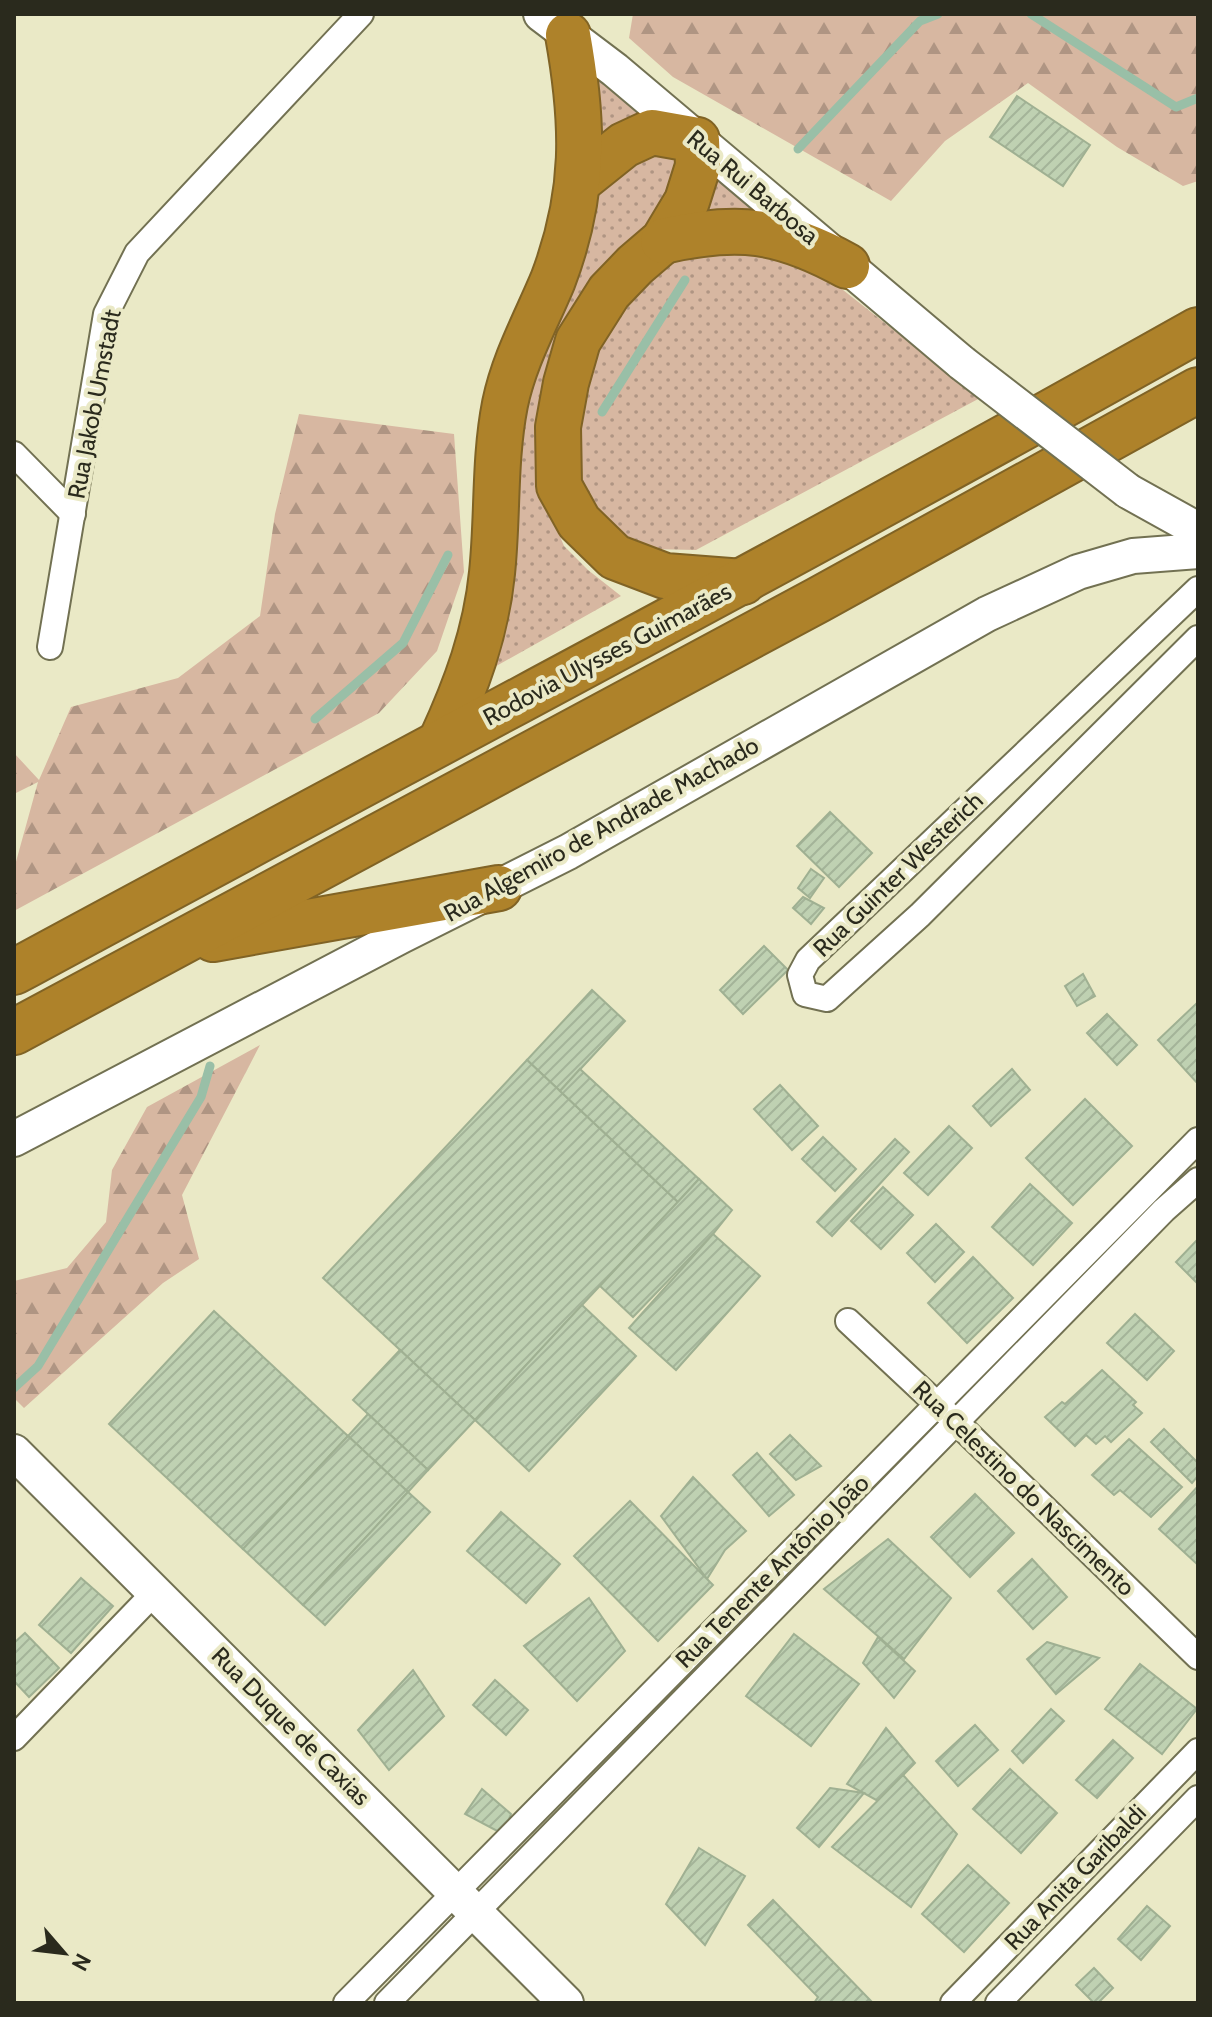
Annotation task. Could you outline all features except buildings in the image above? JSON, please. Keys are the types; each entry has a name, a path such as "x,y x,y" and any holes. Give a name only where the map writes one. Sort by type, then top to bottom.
{"highway":[{"path":"441,741 467,683 488,606 496,464 505,402 532,323 553,279 579,181 578,107 554,24"},
{"path":"579,181 624,145 652,132 697,140 698,166 687,201 663,241 609,292 578,341 558,427 559,486 579,522 615,557 665,576 743,582"},
{"path":"663,241 726,231 777,235 814,248 847,266"},
{"name":"Rodovia Ulysses Guimarães","path":"14,972 743,582 1198,330"},
{"path":"14,1032 818,600 1198,390"},
{"path":"175,946 499,888"}],"street":[{"name":"Rua Jakob Umstadt","path":"50,647 106,314 137,253 361,14"},
{"name":"Rua Rui Barbosa","path":"554,24 615,70 962,363 1128,491 1198,530"},
{"path":"14,454 73,514"},
{"name":"Rua Algemiro de Andrade Machado","path":"14,1139 568,852 987,614 1078,572 1133,556 1198,551"},
{"name":"Rua Guinter Westerich","path":"1198,589 808,960 800,975 805,994 827,999 920,915 1198,638"},
{"path":"1086,695 1113,723"},
{"path":"992,785 1019,816"},
{"path":"888,884 920,915"},
{"name":"Rua Tenente Antônio João","path":"387,2003 466,1902 587,1759 1198,1140"},
{"name":"Rua Tenente Antônio João","path":"346,2003 606,1779 1164,1210 1198,1180"},
{"path":"1146,1193 1164,1210"},
{"name":"Rua Celestino do Nascimento","path":"848,1321 1198,1657"},
{"name":"Rua Duque de Caxias","path":"14,1452 566,2003"},
{"path":"790,1553 809,1571"},
{"path":"14,1738 156,1591"},
{"path":"685,1660 704,1679"},
{"name":"Rua Anita Garibaldi","path":"953,2003 1198,1751"},
{"path":"587,1759 606,1779"},
{"name":"Rua Anita Garibaldi","path":"998,2003 1198,1798"},
{"path":"1120,1832 1142,1855"},
{"path":"1029,1925 1052,1948"}],"green space":[{"path":"633,14 1198,14 1198,181 1183,186 1117,147 1028,83 945,141 891,201 673,77 629,38"},
{"path":"585,61 653,120 598,144"},
{"path":"650,147 674,151 677,178 669,214 608,275 542,494 564,546 621,596 491,669 504,450 588,197"},
{"path":"706,165 775,223 691,223"},
{"path":"696,249 791,260 838,286 980,398 696,550 648,549 590,513 572,468 589,355 648,277"},
{"path":"299,414 454,434 464,572 437,651 379,713 14,911 14,869 38,782 14,794 14,753 39,780 71,707 178,678 260,616 275,514"},
{"path":"260,1045 182,1195 199,1259 163,1283 24,1408 14,1398 14,1281 67,1268 106,1222 112,1170 147,1107"}],"waterway":[{"path":"798,149 920,21 938,14"},
{"path":"1031,14 1176,107 1198,98"},
{"path":"602,412 685,280"},
{"path":"315,719 403,643 448,555"},
{"path":"14,1388 38,1366 201,1097 210,1066"}]}
